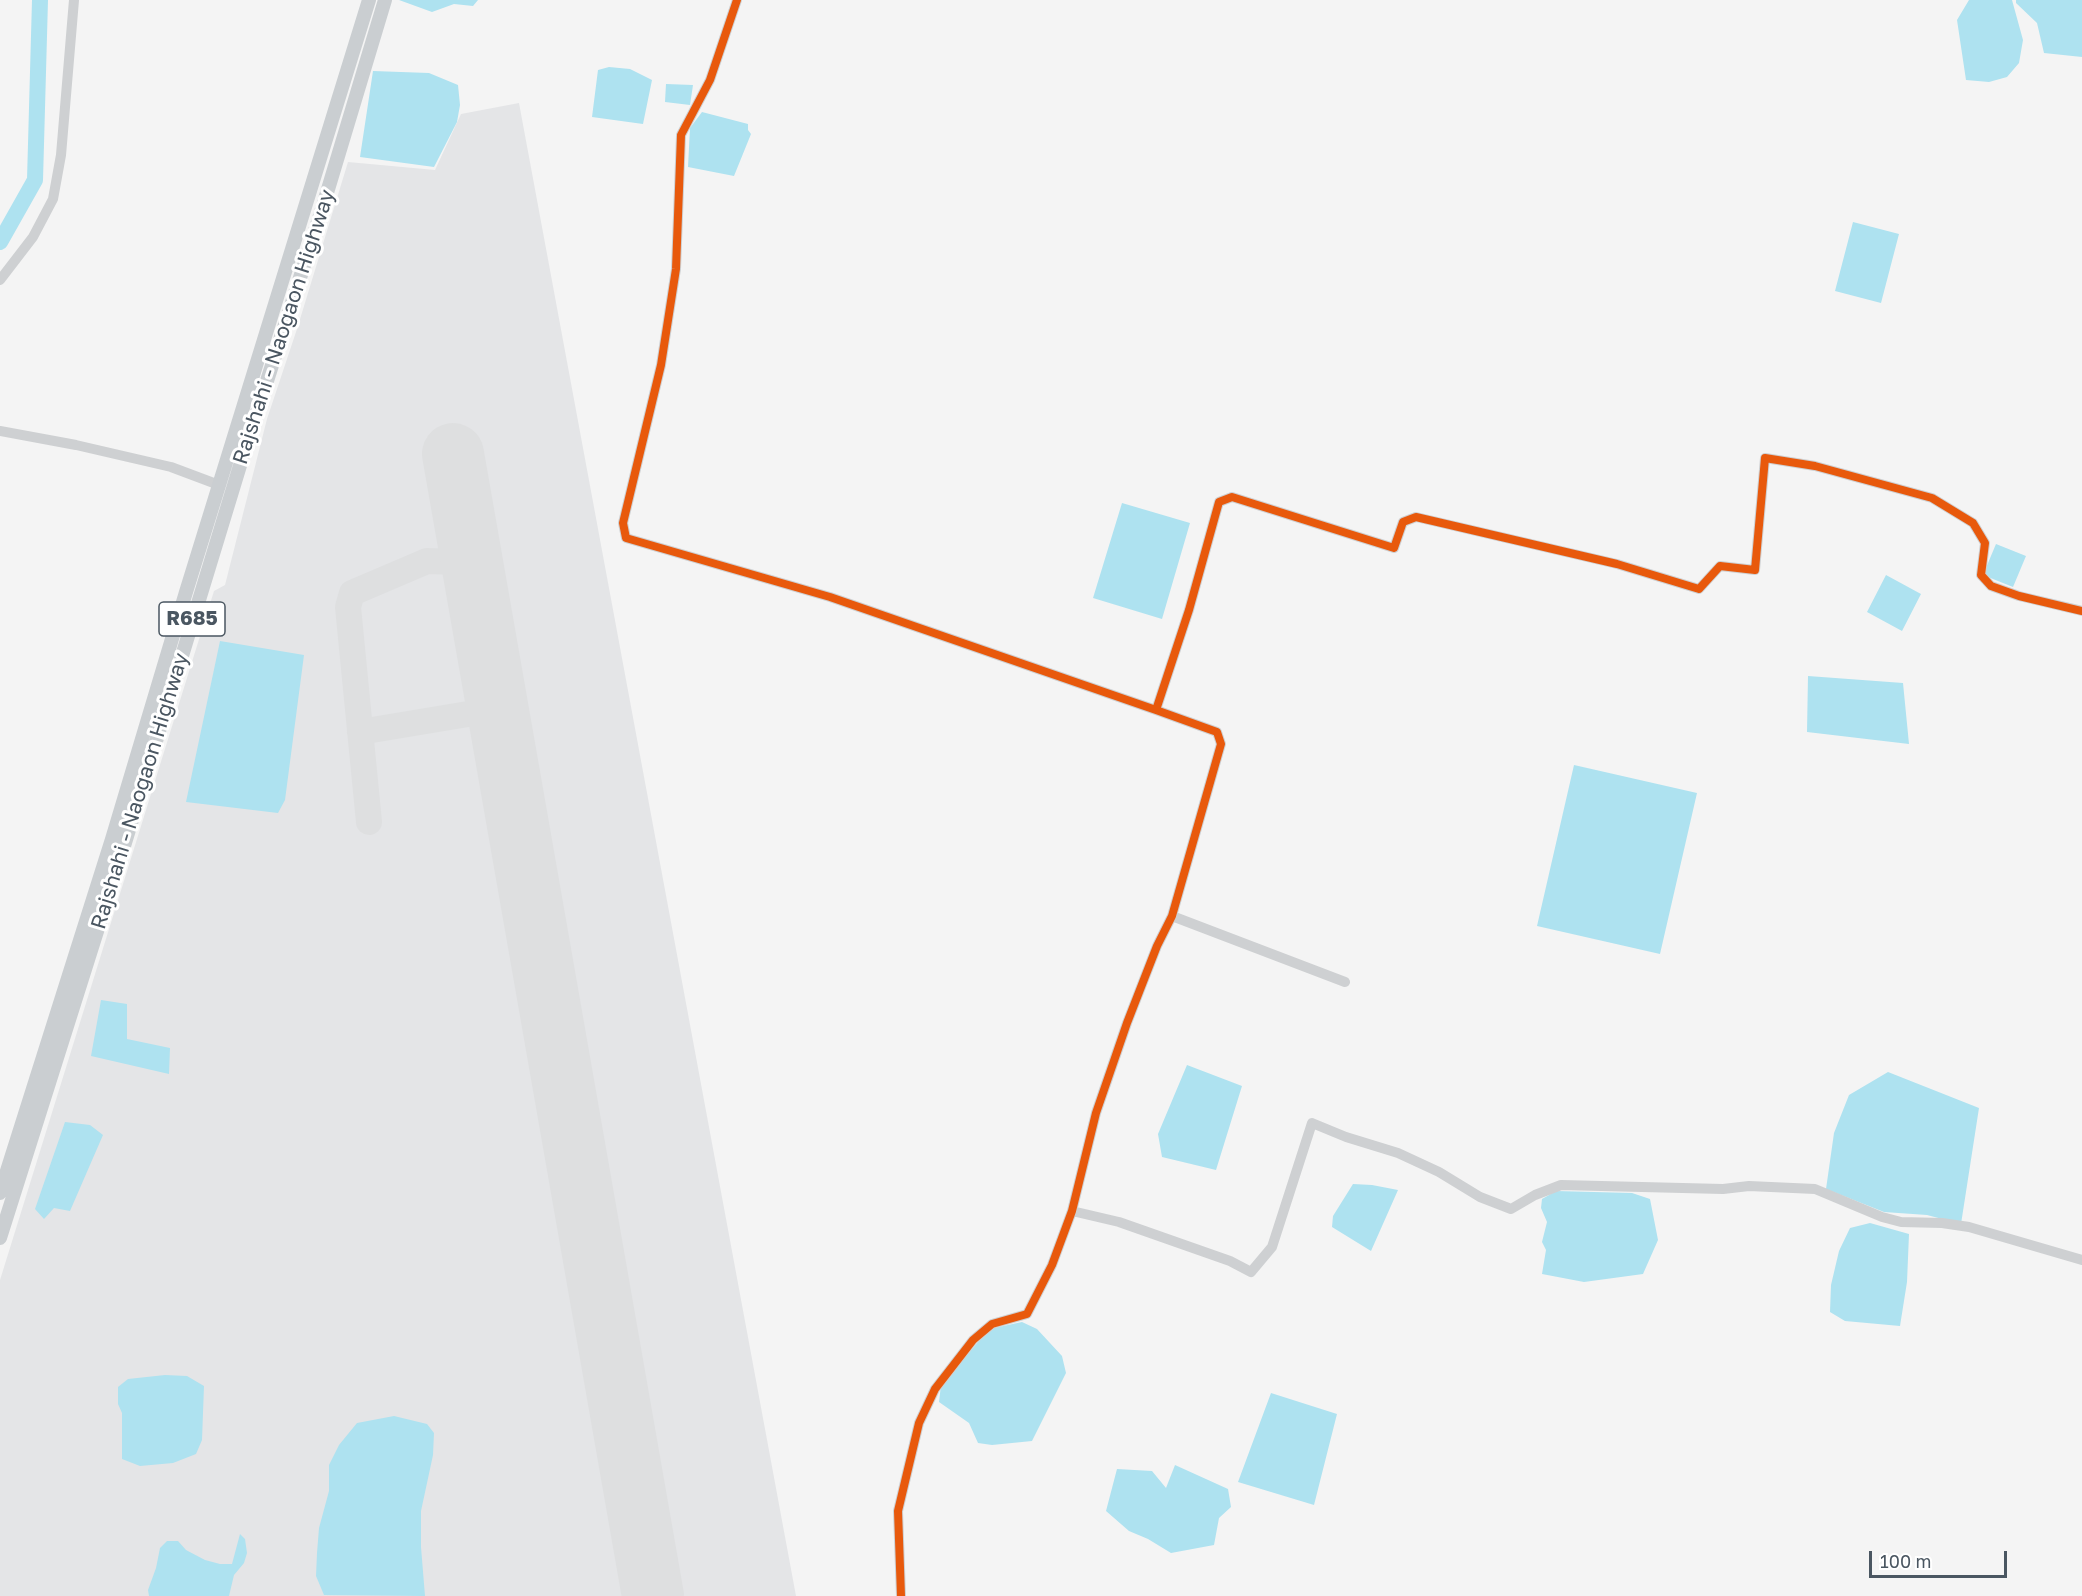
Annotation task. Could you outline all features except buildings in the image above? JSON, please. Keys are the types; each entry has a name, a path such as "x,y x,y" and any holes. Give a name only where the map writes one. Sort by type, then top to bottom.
{"main road":[{"name":"Rajshahi - Naogaon Highway","path":"0,1238 125,843 369,0"},
{"name":"Rajshahi - Naogaon Highway","path":"0,1193 112,839 219,485 235,457 323,206 385,0"}],"street":[{"path":"0,280 33,237 53,199 61,155 74,0"},
{"path":"737,0 710,80 681,135 676,269 660,365 623,523 626,538 830,597 1217,732 1221,744 1172,916 1153,957 1096,1113 1072,1212 1052,1265 1027,1314 992,1324 973,1340 935,1389 919,1423 898,1511 901,1596"},
{"path":"0,431 76,445 171,467 219,485"},
{"path":"1156,710 1189,610 1218,502 1232,497 1394,548 1403,522 1416,518 1617,564 1699,589 1720,566 1755,570 1765,458 1815,466 1932,498 1973,523 1985,543 1981,575 1991,586 2019,596 2082,611"},
{"path":"1172,916 1345,982"},
{"path":"1072,1212 1119,1222 1230,1261 1251,1272 1272,1247 1312,1124 1398,1153 1439,1172 1480,1197 1511,1209 1535,1195 1561,1185 1724,1189 1749,1186 1815,1189 1882,1217 1901,1222 1942,1223 1969,1227 2082,1260"}],"shaded area":[{"path":"519,103 796,1596 0,1596 0,1280 214,591 225,585 267,419 348,162 435,170 461,114"}],"water":[{"path":"399,0 478,0 473,6 454,4 432,12"},
{"path":"1969,0 2012,0 2023,40 2019,63 2007,77 1989,82 1966,80 1957,20"},
{"path":"2016,0 2082,0 2082,57 2044,53 2037,23 2016,3"},
{"path":"609,67 630,69 652,80 643,124 592,117 598,70"},
{"path":"373,71 429,73 458,85 460,105 457,122 434,167 360,157"},
{"path":"666,84 693,85 690,105 665,102"},
{"path":"702,112 748,124 751,134 734,176 688,167 690,128"},
{"path":"1853,222 1899,234 1881,303 1835,291"},
{"path":"1122,503 1190,523 1162,619 1093,598"},
{"path":"1996,544 2026,556 2013,587 1983,575"},
{"path":"1886,575 1921,594 1902,631 1867,612"},
{"path":"220,641 304,655 285,800 278,813 186,802"},
{"path":"1808,676 1903,683 1909,744 1807,732"},
{"path":"1574,765 1697,793 1660,954 1537,926"},
{"path":"101,1000 127,1004 127,1039 170,1048 169,1074 91,1056"},
{"path":"1187,1065 1242,1086 1216,1170 1162,1157 1158,1134"},
{"path":"1888,1072 1979,1108 1961,1224 1927,1215 1884,1212 1826,1189 1834,1133 1849,1095"},
{"path":"65,1122 90,1125 103,1135 70,1211 54,1208 44,1219 35,1209"},
{"path":"1353,1184 1398,1190 1371,1251 1332,1227 1333,1216"},
{"path":"1556,1191 1632,1193 1650,1199 1658,1240 1643,1274 1584,1282 1542,1274 1546,1250 1542,1242 1547,1222 1541,1208 1542,1199"},
{"path":"1870,1223 1909,1234 1907,1282 1900,1326 1845,1321 1830,1312 1831,1285 1839,1251 1850,1228"},
{"path":"1022,1322 1037,1329 1062,1356 1066,1373 1032,1441 992,1445 978,1443 969,1423 939,1402 941,1385 979,1341 994,1328"},
{"path":"165,1375 187,1376 204,1386 202,1440 196,1454 173,1463 140,1466 122,1459 122,1413 118,1404 118,1387 128,1379"},
{"path":"1271,1393 1337,1414 1314,1505 1238,1482"},
{"path":"394,1416 427,1424 434,1433 433,1455 421,1511 425,1596 324,1595 316,1576 319,1528 329,1491 329,1465 339,1445 357,1423"},
{"path":"1175,1465 1228,1489 1231,1507 1219,1518 1214,1545 1171,1553 1129,1531 1106,1511 1117,1469 1152,1471 1166,1488"},
{"path":"240,1534 245,1539 247,1553 244,1563 234,1575 229,1596 149,1596 148,1590 160,1548 167,1541 178,1541 186,1550 205,1560 232,1564"}],"waterway":[{"path":"0,242 35,180 40,0"}],"taxiway":[{"path":"369,822 348,607 352,593 427,561 458,562 474,571"},
{"path":"360,732 498,709"}],"runway":[{"path":"453,454 653,1596"}],"cycle path":[{"path":"737,0 710,80 681,135 676,269 661,365 623,523 626,538 830,597 1217,732 1221,744 1172,916 1157,946 1127,1023 1096,1113 1072,1211 1052,1265 1027,1314 992,1324 973,1340 935,1389 919,1423 898,1511 901,1596"},
{"path":"1156,710 1189,610 1219,502 1232,497 1394,548 1403,522 1416,517 1617,564 1699,589 1720,566 1755,570 1765,458 1815,466 1932,498 1973,523 1985,543 1981,575 1991,586 2019,596 2082,611"}]}
